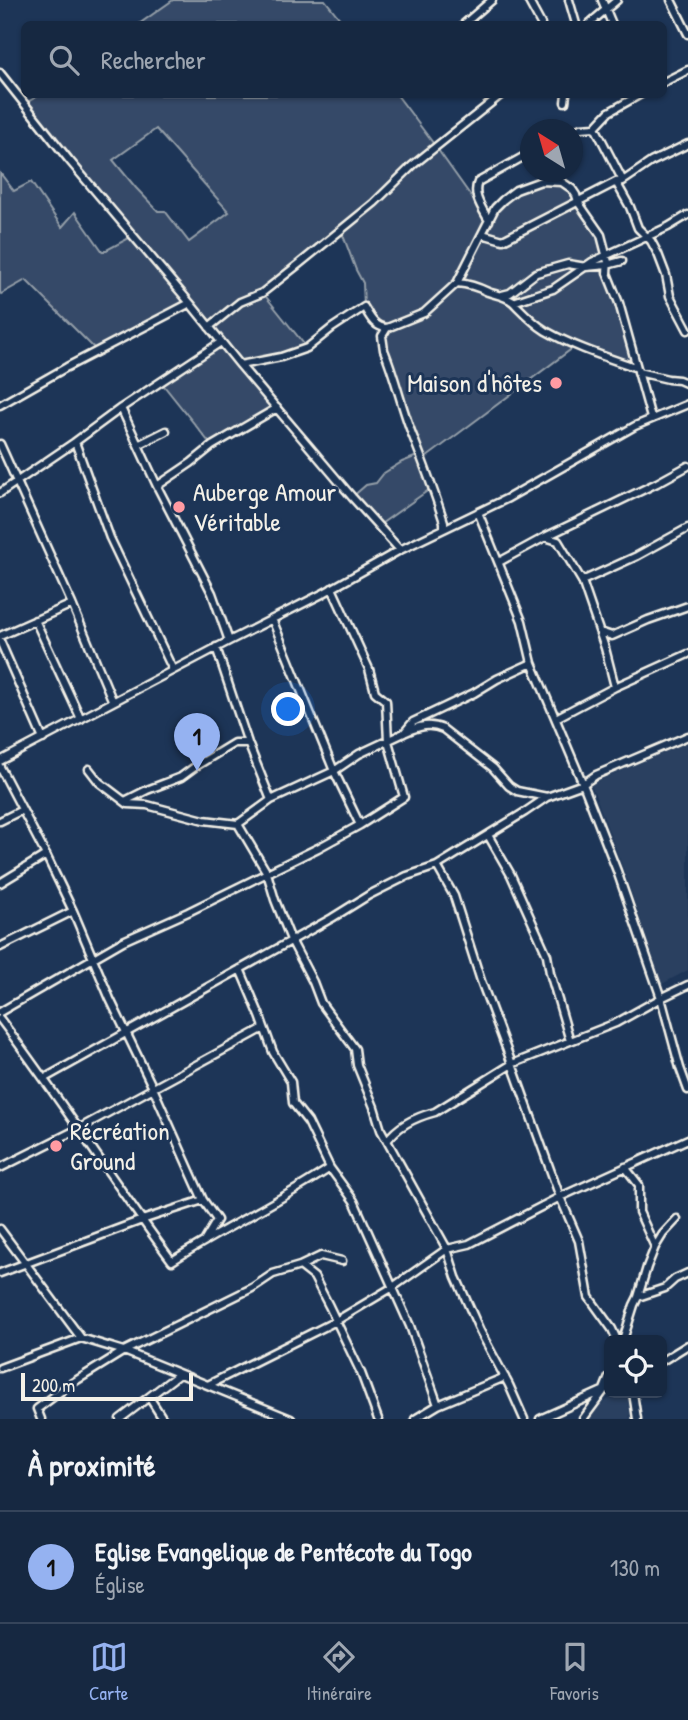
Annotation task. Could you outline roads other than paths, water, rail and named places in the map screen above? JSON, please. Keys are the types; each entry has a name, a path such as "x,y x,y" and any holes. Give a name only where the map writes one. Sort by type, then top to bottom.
{"street":[{"path":"468,21 492,0"},
{"path":"528,0 539,21"},
{"path":"569,0 575,21"},
{"path":"602,0 611,21"},
{"path":"592,21 617,0"},
{"path":"671,0 688,34"},
{"path":"667,80 688,70"},
{"path":"0,73 240,365 400,550"},
{"path":"209,327 240,302 262,293 299,264 374,202 413,165 497,98"},
{"path":"583,128 596,127 609,113 634,98"},
{"path":"596,127 638,228 658,254 670,296 687,325"},
{"path":"482,234 503,240 620,182 651,162 688,144"},
{"path":"489,221 474,189 478,182 520,159"},
{"path":"240,365 281,357 307,348 364,307 375,324 387,328 424,313 457,283 495,208 503,200 516,190 541,181 562,182 572,189 601,235 607,273 619,303 651,418"},
{"path":"513,302 553,289 606,256 688,215"},
{"path":"502,295 510,293 536,273 568,264 586,267 622,261"},
{"path":"457,283 474,285 502,295 534,322 562,339 637,370 688,384"},
{"path":"0,405 66,367 190,303"},
{"path":"387,328 382,336 384,350 433,487 444,528"},
{"path":"0,493 221,342"},
{"path":"0,761 400,550 508,498 635,426 688,404"},
{"path":"121,408 157,486 212,593 229,640"},
{"path":"157,486 212,446 277,408"},
{"path":"138,445 166,431"},
{"path":"75,442 110,538 173,670"},
{"path":"0,444 113,702"},
{"path":"499,562 688,466"},
{"path":"478,512 522,621 532,663 621,883 661,998 688,1090"},
{"path":"582,581 637,556 688,528"},
{"path":"545,537 558,541 582,581 615,687"},
{"path":"0,1012 123,941 267,873 360,825 404,797 388,741 386,701 375,692 369,669 332,588"},
{"path":"43,739 0,638 72,604"},
{"path":"600,632 612,636 688,606"},
{"path":"272,619 334,771 360,825"},
{"path":"35,620 81,719"},
{"path":"216,647 248,743 271,800"},
{"path":"556,718 615,687 688,654"},
{"path":"404,733 413,722 532,663"},
{"path":"89,769 99,782 128,804 147,805 204,820 237,824 271,800 334,771 359,754 418,726 434,725 493,768 509,786 517,791 547,797"},
{"path":"45,1078 369,895 407,876 437,866 547,797 583,784 596,775 688,736"},
{"path":"125,801 181,777 234,743 248,743"},
{"path":"0,767 73,911 203,1200 217,1220 205,1240"},
{"path":"0,821 22,810"},
{"path":"237,824 267,873 291,940 321,1003 355,1049 360,1074 381,1130 447,1249 456,1277 480,1331 524,1419"},
{"path":"488,835 511,875 547,956 570,1041"},
{"path":"0,883 46,856"},
{"path":"437,866 454,896 481,981 560,1197 579,1241 589,1297 615,1335"},
{"path":"0,947 73,911"},
{"path":"240,969 273,1052 291,1082 293,1103 308,1122 330,1168 354,1201 410,1326 438,1405"},
{"path":"387,1141 393,1132 421,1116 435,1112 512,1064 616,1023 688,985"},
{"path":"0,1019 45,1078 172,1261 330,1168"},
{"path":"0,1168 264,1028"},
{"path":"680,1068 688,1066"},
{"path":"208,1385 336,1321 393,1287 447,1249 469,1244 560,1197 688,1139"},
{"path":"625,1167 639,1185 639,1212 655,1247"},
{"path":"0,1273 203,1200"},
{"path":"625,1335 655,1247 677,1219"},
{"path":"0,1229 82,1338 124,1351 291,1419"},
{"path":"41,1419 37,1409 69,1385 124,1351 251,1289 273,1275 321,1256 342,1261"},
{"path":"300,1266 314,1277 361,1373 378,1419"},
{"path":"638,1297 665,1288 688,1273"},
{"path":"0,1368 82,1338"},
{"path":"667,1358 688,1345"},
{"path":"120,1419 179,1374"},
{"path":"415,1419 438,1405 505,1377"},
{"path":"540,1419 604,1391"},
{"path":"583,1419 604,1393"},
{"path":"149,1396 163,1419"},
{"path":"634,1398 637,1419"}],"place":[{"name":"Maison d'hôtes","path":"556,383"},
{"name":"Auberge Amour Véritable","path":"179,507"},
{"name":"Eglise Evangelique de Pentécote du Togo","path":"197,771"},
{"name":"Récréation Ground","path":"56,1146"}]}
